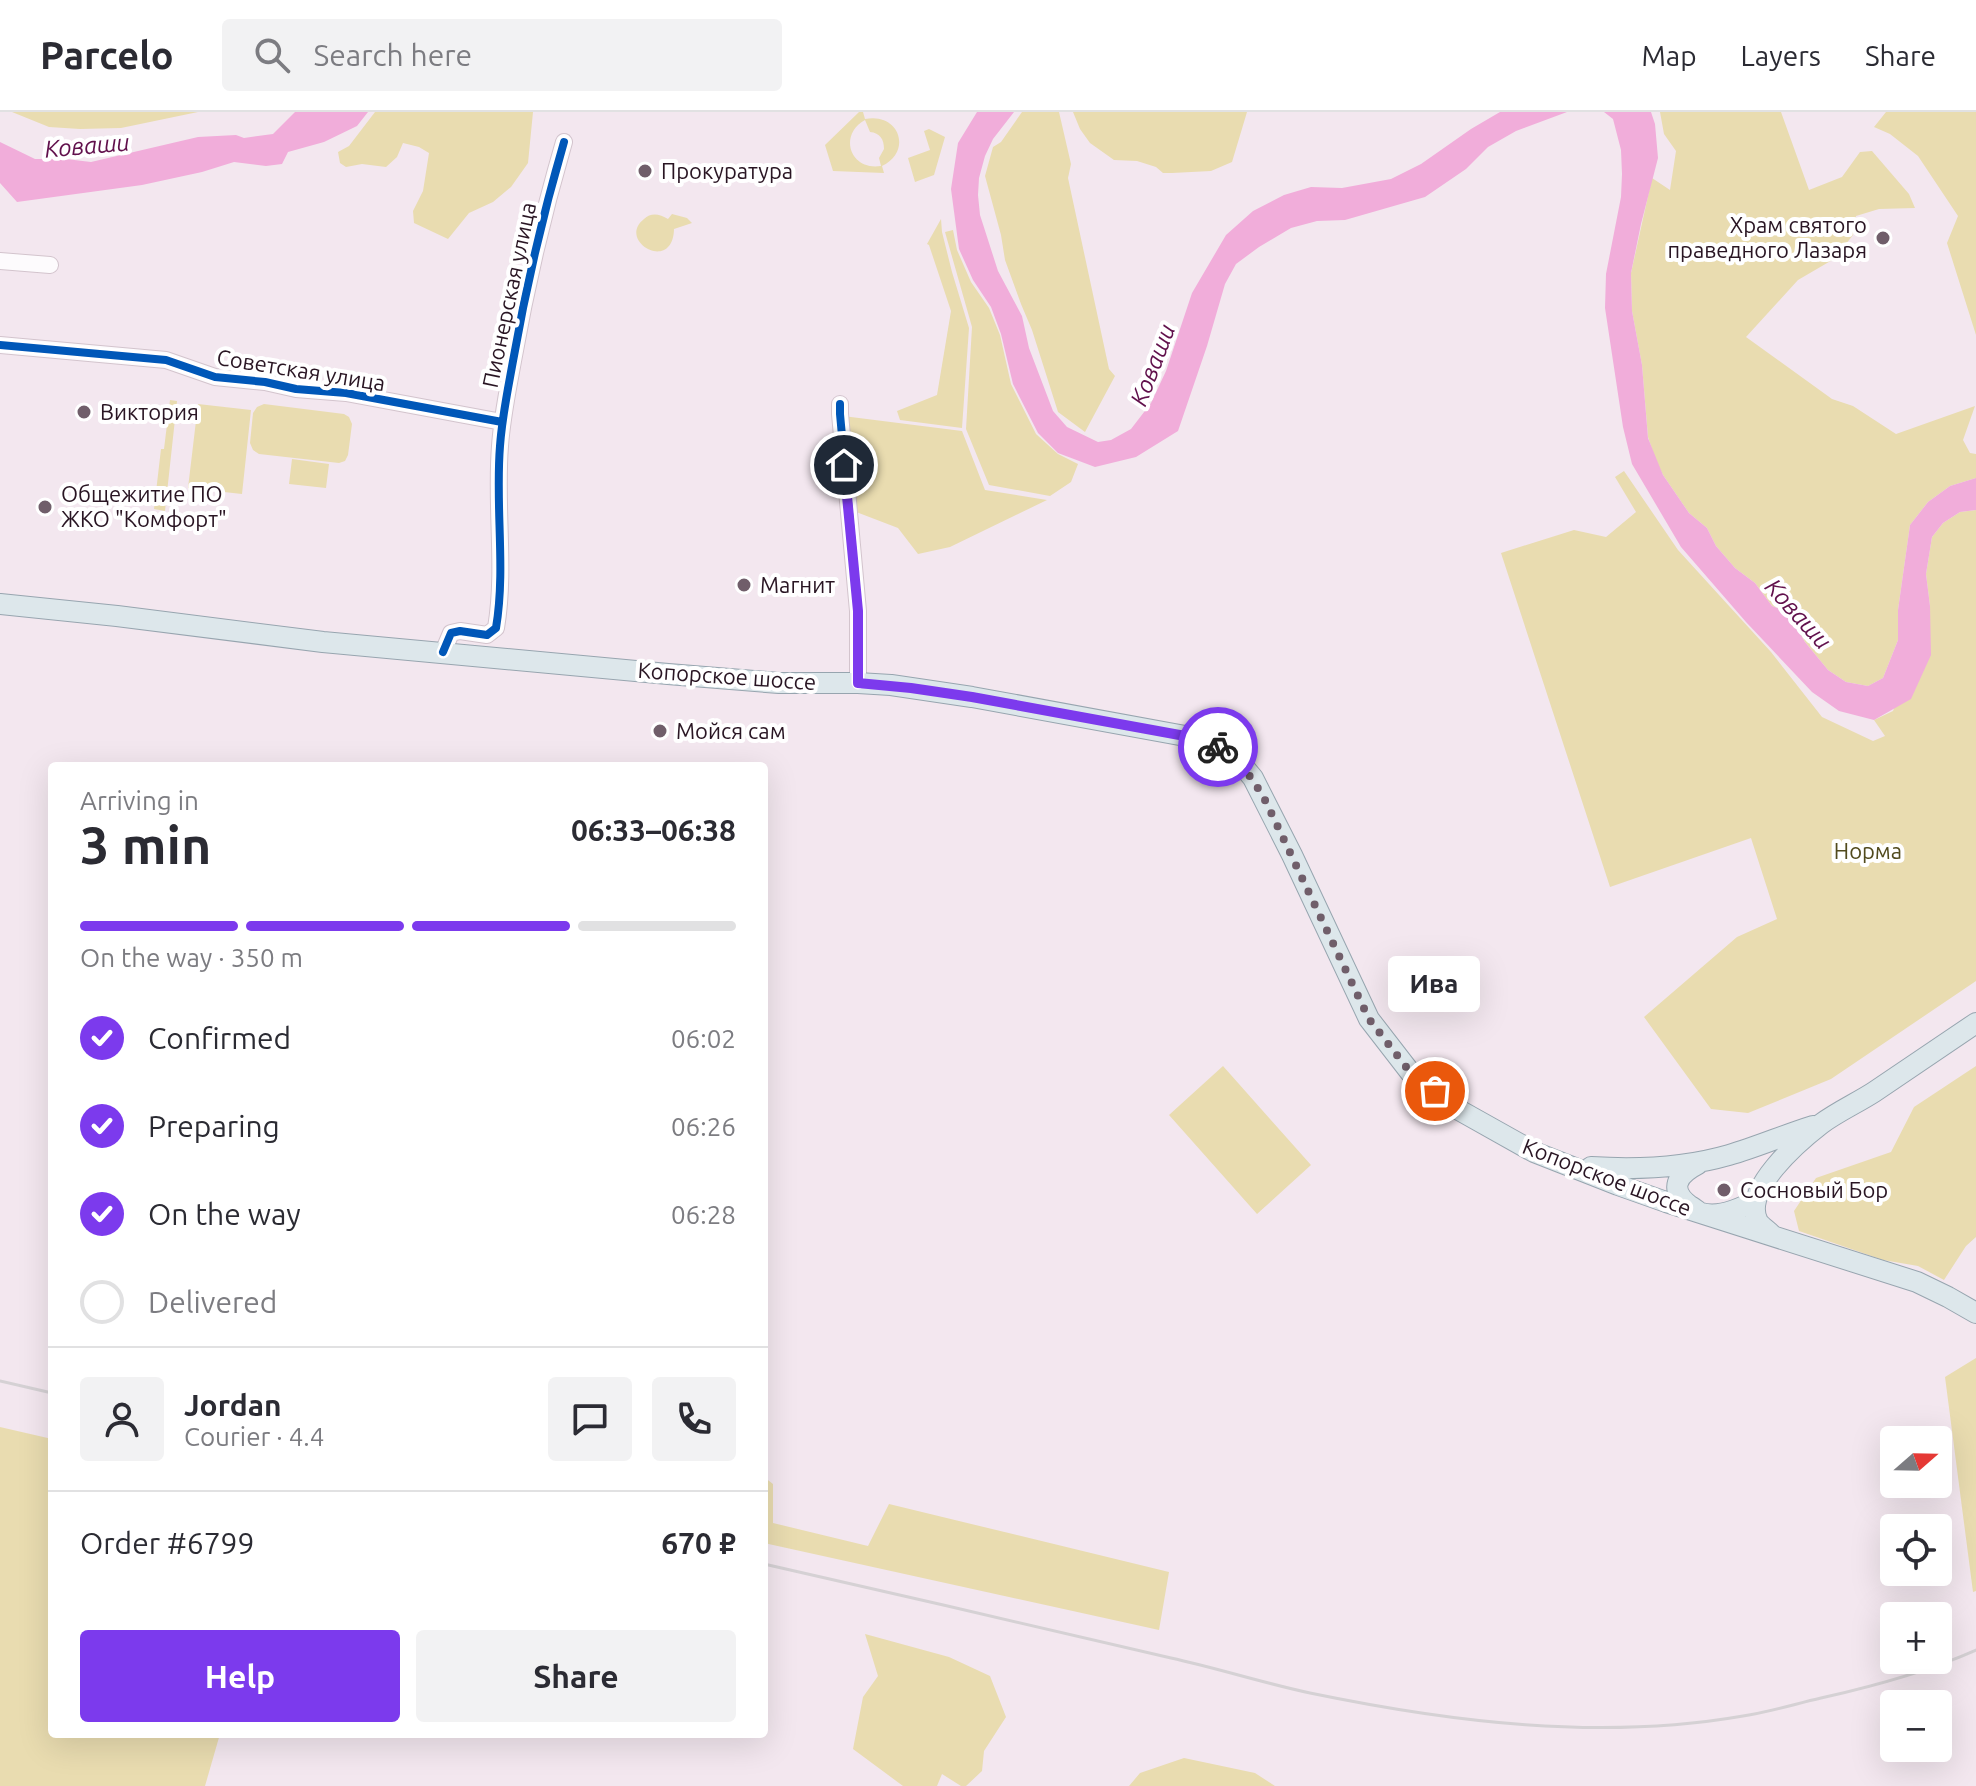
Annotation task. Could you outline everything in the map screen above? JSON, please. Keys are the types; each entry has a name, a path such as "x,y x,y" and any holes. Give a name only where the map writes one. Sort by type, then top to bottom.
{"main road":[{"name":"Копорское шоссе","path":"0,604 323,642 779,683 858,683 911,688 1196,738 1238,760 1253,778 1369,1019 1410,1072 1459,1110 1534,1152 1567,1165 1654,1198 1917,1282 1976,1313"},
{"path":"1701,1162 1685,1170 1677,1183 1683,1200 1700,1213 1733,1211 1759,1193 1774,1167 1822,1123 1976,1023"},
{"path":"1567,1165 1646,1169 1701,1162 1822,1123"},
{"path":"1730,1155 1742,1157 1758,1172 1759,1193 1755,1213 1759,1223 1771,1234"}],"street":[{"name":"Пионерская улица","path":"443,652 451,633 460,631 487,635 496,628 501,599 499,450 502,422 531,269 564,142"},
{"path":"0,261 50,265"},
{"name":"Советская улица","path":"0,345 166,360 215,377 346,393 502,422"},
{"path":"840,404 858,611 858,683"}],"green space":[{"path":"12,112 198,112 121,128 80,129 49,127"},
{"path":"375,112 533,112 528,163 511,187 493,202 469,213 448,239 414,223 413,211 423,191 429,153 403,143 397,157 386,167 362,164 346,167 340,163 338,152 349,146"},
{"path":"859,112 863,112 865,119 886,121 898,134 899,143 892,159 882,166 884,173 833,171 825,145","holes":["865,120 870,132 879,135 883,142 884,149 879,158 881,166 862,163 851,150 850,142 857,126"]},
{"path":"1022,112 1059,112 1071,164 1068,178 1109,369 1115,376 1085,432 1058,412 1032,330 1005,260 985,176 993,147 1001,142"},
{"path":"1073,112 1247,112 1232,162 1211,171 1163,173 1156,167 1137,161 1114,160 1090,143"},
{"path":"1660,112 1781,112 1809,190 1842,177 1860,152 1872,151 1909,194 1915,208 1879,209 1856,216 1853,235 1834,259 1798,280 1746,337 1832,399 1853,406 1896,434 1975,406 1963,440 1970,453 1976,454 1976,478 1950,486 1928,502 1910,525 1898,610 1898,640 1883,678 1868,686 1846,682 1828,670 1805,642 1788,612 1772,606 1755,583 1735,568 1716,546 1707,528 1689,513 1656,461 1648,437 1642,365 1632,311 1631,273 1652,178 1670,190 1676,151 1664,134"},
{"path":"1886,112 1976,112 1976,335 1947,243 1958,216 1918,156 1890,134 1874,127"},
{"path":"929,129 945,137 934,175 915,182 908,158 930,150 924,131"},
{"path":"656,214 668,219 672,214 687,218 692,223 674,229 665,250 648,249 641,244 637,228 644,219"},
{"path":"941,219 952,272 969,328 962,428 900,420 897,411 937,395 951,311 927,244"},
{"path":"953,230 957,250 971,282 989,308 1000,335 1011,384 1036,434 1058,454 1078,464 1071,482 1050,496 989,485 966,429 972,327 945,232"},
{"path":"170,400 177,401 165,511 154,509"},
{"path":"198,404 251,410 242,494 188,488"},
{"path":"264,404 349,417 352,424 345,461 339,463 259,454 253,450 250,443 253,413"},
{"path":"843,416 962,431 985,490 1047,500 950,547 918,554 898,528 851,510"},
{"path":"292,459 329,464 326,488 289,484"},
{"name":"Норма","path":"1624,471 1678,550 1771,652 1822,717 1873,741 1885,736 1874,720 1893,711 1930,606 1926,574 1932,537 1943,523 1960,512 1976,510 1976,981 1831,1079 1748,1113 1711,1109 1644,1017 1737,937 1777,919 1751,838 1610,887 1501,553 1574,530 1606,537 1636,512 1615,477"},
{"path":"1223,1066 1311,1165 1257,1214 1169,1115"},
{"path":"1976,1066 1976,1237 1966,1246 1944,1280 1918,1266 1883,1260 1799,1231 1794,1211 1816,1178 1891,1152 1914,1107"},
{"path":"1976,1358 1976,1591 1973,1592 1952,1426 1945,1377"},
{"path":"0,1427 48,1438 48,1738 219,1738 205,1786 0,1786"},
{"path":"768,1480 773,1484 773,1523 868,1546 889,1504 1169,1572 1159,1630 768,1544"},
{"path":"865,1634 949,1657 990,1676 1006,1717 984,1751 982,1771 966,1786 942,1774 937,1786 903,1786 853,1749 863,1697 878,1676"},
{"path":"1184,1758 1255,1773 1275,1786 1129,1786 1140,1773"}],"shaded area":[{"path":"295,112 368,112 357,126 324,142 288,152 282,164 266,166 234,162 142,185 17,202 0,183 0,142 35,159 91,162 198,137 236,135 244,138 273,134"},
{"path":"977,112 1014,112 993,139 979,178 980,215 998,271 1022,316 1029,348 1053,411 1067,427 1098,442 1111,440 1131,429 1151,403 1166,371 1192,293 1226,235 1253,211 1284,195 1311,187 1342,188 1391,179 1421,164 1500,112 1567,112 1516,131 1488,147 1466,169 1425,197 1345,220 1317,221 1291,228 1236,264 1225,284 1178,431 1136,457 1095,467 1058,453 1038,433 1013,384 991,307 973,280 959,249 951,189 958,143"},
{"path":"1604,112 1651,112 1655,124 1658,158 1631,273 1632,311 1642,365 1648,438 1663,475 1689,513 1707,528 1716,546 1735,568 1755,583 1772,606 1788,612 1805,642 1828,670 1846,682 1868,686 1883,678 1898,640 1898,610 1910,525 1928,502 1950,486 1976,478 1976,510 1960,512 1943,523 1932,537 1926,574 1931,655 1911,699 1874,720 1839,711 1812,692 1681,547 1632,464 1623,427 1605,308 1606,274 1621,197 1622,174 1621,150 1613,119"}],"railway":[{"path":"0,1381 48,1392"},
{"path":"768,1565 1310,1693 1417,1712 1525,1725 1635,1727 1743,1716 1880,1683 1976,1650"}],"cycle path":[{"path":"443,652 451,633 460,631 487,635 496,628 500,583 499,469 502,424 529,278 564,142"},
{"path":"0,345 166,360 215,377 346,393 502,422"},
{"path":"840,404 858,611 858,683"}],"way so far":[{"path":"1218,747 1238,760 1253,778 1369,1019 1410,1072 1435,1091"}],"place":[{"name":"Прокуратура","path":"645,171"},
{"name":"Храм святого праведного Лазаря","path":"1883,238"},
{"name":"Виктория","path":"84,412"},
{"name":"Общежитие ПО ЖКО \"Комфорт\"","path":"45,507"},
{"name":"Магнит","path":"744,585"},
{"name":"Мойся сам","path":"660,731"},
{"name":"Ива","path":"1435,1091"},
{"name":"Сосновый Бор","path":"1724,1190"}],"route":[{"path":"844,465 858,611 858,683 972,697 1196,738 1218,747"}],"water label":[{"name":"Коваши","path":"87,146"},
{"name":"Коваши","path":"1153,365"},
{"name":"Коваши","path":"1798,614"}]}
